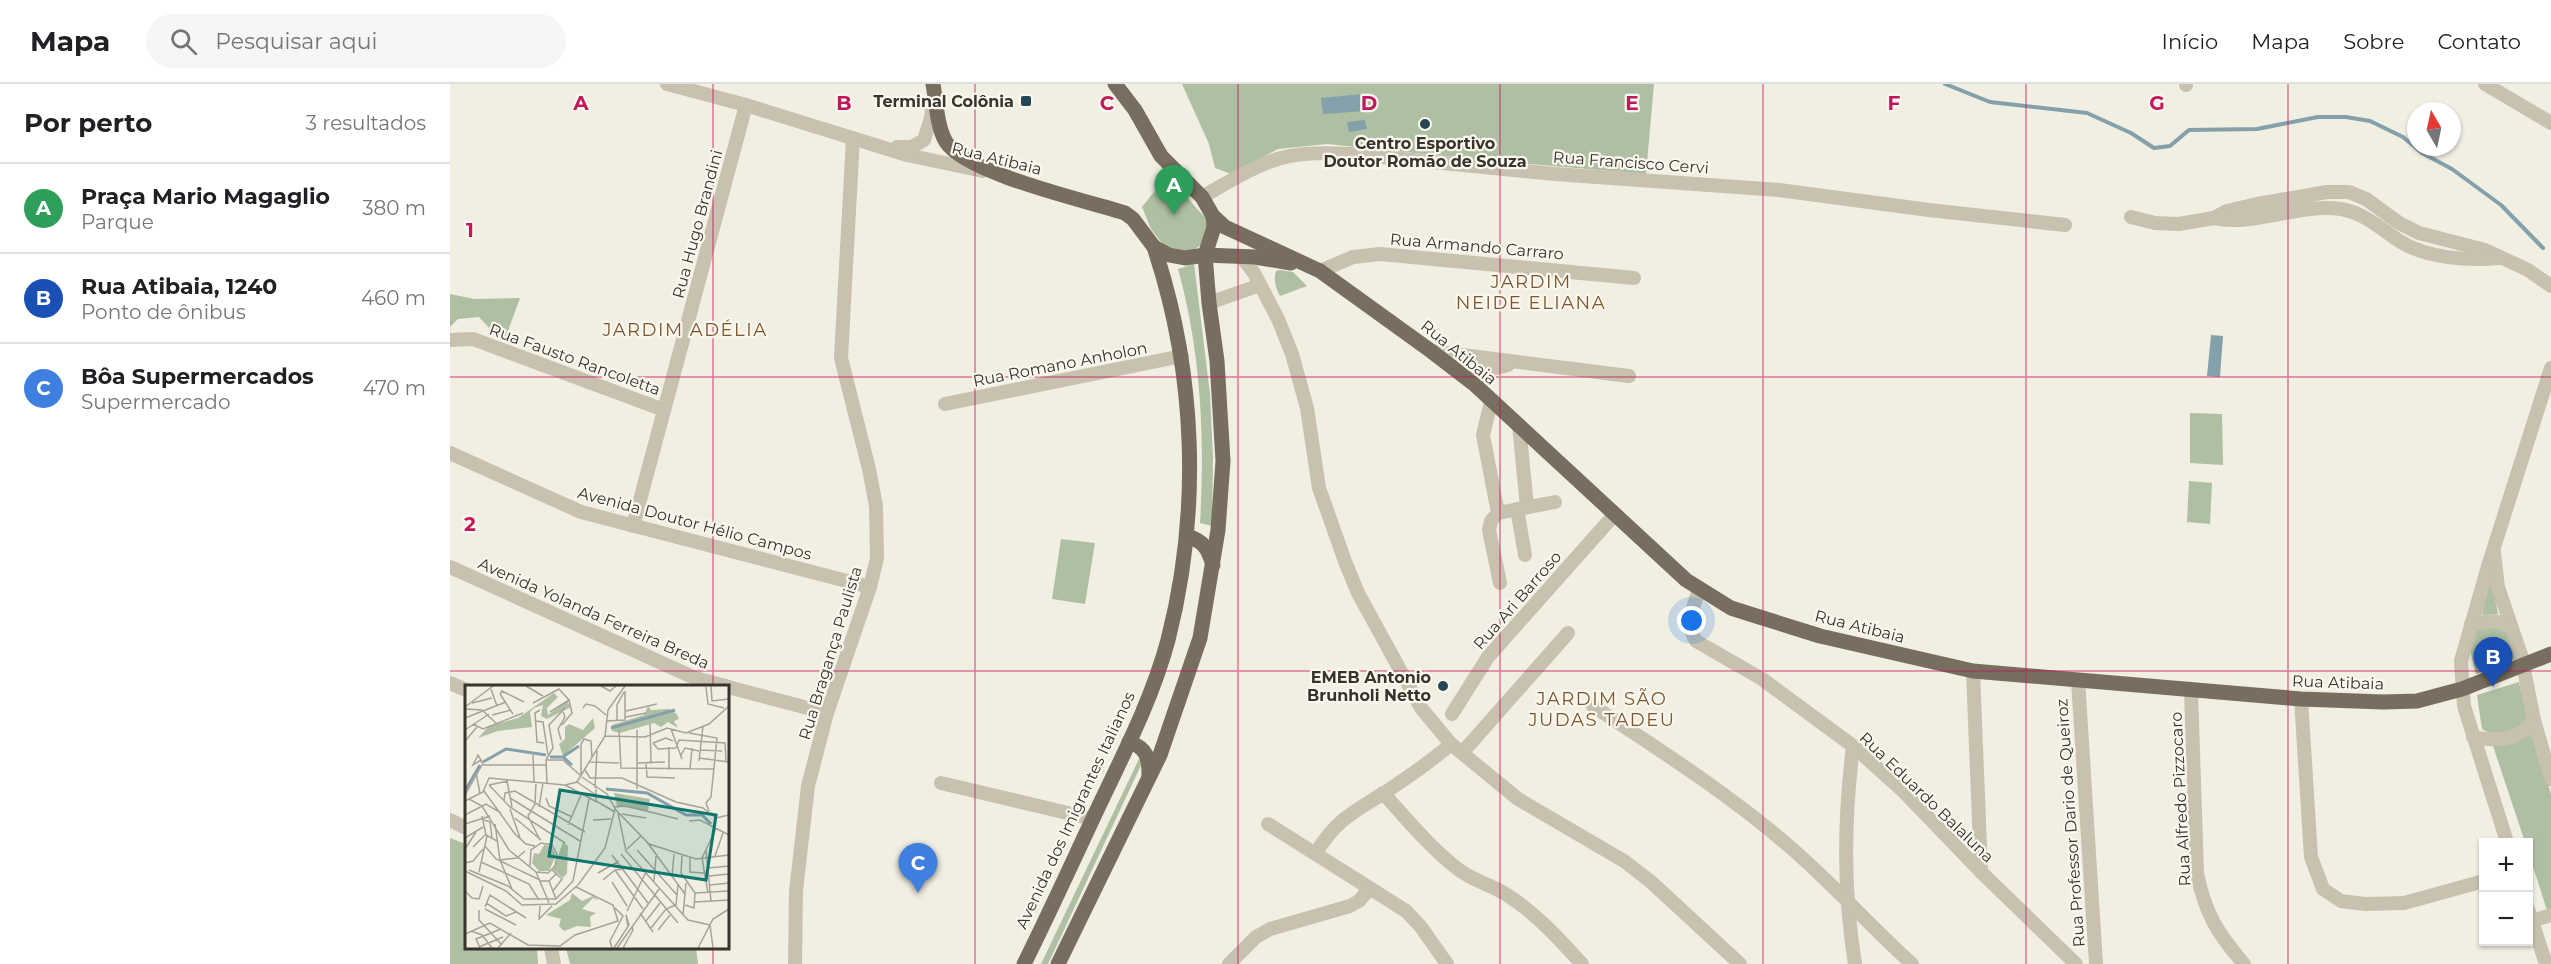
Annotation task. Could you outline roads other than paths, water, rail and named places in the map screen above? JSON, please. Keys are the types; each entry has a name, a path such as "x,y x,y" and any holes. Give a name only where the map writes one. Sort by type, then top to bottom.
{"main road":[{"path":"1058,964 1160,755 1200,638 1221,508 1223,461 1217,361 1205,255 1214,227 1213,216 1202,197 1161,156 1135,110 1115,84"},
{"path":"934,86 945,141 966,159 990,172"},
{"name":"Rua Atibaia","path":"990,172 1125,213 1133,219 1154,246 1175,257 1248,256 1313,268"},
{"name":"Rua Atibaia","path":"1213,216 1225,226 1313,268 1431,351 1474,384 1654,552 1699,590 1731,608 1831,638 1973,671 2301,699 2417,701 2462,689 2551,654"},
{"path":"1225,226 1248,256"},
{"name":"Avenida dos Imigrantes Italianos","path":"1024,964 1129,742 1167,642 1186,536 1190,455 1182,356 1167,285 1154,246"},
{"path":"1186,536 1200,540 1205,545 1213,565"},
{"path":"1129,742 1143,748 1146,753 1149,775"}],"street":[{"name":"Rua Atibaia","path":"667,84 746,105 907,155 990,172"},
{"path":"2485,84 2551,124"},
{"path":"884,147 912,147 924,140 931,118 934,86"},
{"name":"Rua Hugo Brandini","path":"633,526 746,105"},
{"name":"Rua Bragança Paulista","path":"795,964 796,891 808,786 827,713 870,587 877,558 876,506 841,358 853,138"},
{"name":"Rua Francisco Cervi","path":"1202,197 1283,157 1323,153 1576,176 1779,190 2065,225"},
{"path":"2131,217 2155,223 2179,224 2214,218 2227,211 2257,204 2349,192 2366,199 2399,223 2419,233 2485,250 2528,270 2551,286"},
{"path":"2214,218 2227,221 2290,211 2341,209 2364,216 2411,248 2462,258 2498,258"},
{"path":"2386,231 2399,223"},
{"name":"Rua Armando Carraro","path":"1313,268 1353,257 1380,254 1634,278"},
{"path":"1248,256 1278,319 1300,376 1317,480 1346,564 1358,593 1409,690 1434,725 1457,749 1518,799 1633,867 1740,964"},
{"path":"1248,256 1274,295 1278,319"},
{"path":"1209,303 1260,285"},
{"name":"Rua Fausto Rancoletta","path":"450,340 473,339 664,410"},
{"path":"1431,351 1629,376"},
{"name":"Rua Romano Anholon","path":"945,404 1182,356"},
{"path":"1474,384 1488,370 1519,363"},
{"path":"2505,838 2473,737 2462,689 2461,661 2551,368"},
{"path":"1491,402 1483,435 1498,513"},
{"path":"1519,425 1525,555"},
{"name":"Avenida Doutor Hélio Campos","path":"450,453 581,512 870,587"},
{"path":"1500,583 1489,530 1491,521 1498,513 1556,502"},
{"name":"Rua Ari Barroso","path":"1452,714 1488,657 1615,514"},
{"path":"2494,550 2498,587 2524,665 2534,720 2551,779"},
{"name":"Avenida Yolanda Ferreira Breda","path":"450,567 695,678 720,685"},
{"name":"Rua Eduardo Balaluna","path":"1699,590 1690,625 1691,633 1696,640 1762,679 1853,746 1902,790 1981,873 2076,964"},
{"path":"2471,624 2495,621 2510,627"},
{"path":"1316,853 1326,836 1341,820 1457,749 1568,633"},
{"path":"1973,671 1981,873"},
{"name":"Rua Professor Dario de Queiroz","path":"2078,680 2096,964"},
{"path":"450,682 465,690"},
{"name":"Avenida Yolanda Ferreira Breda","path":"729,688 827,713"},
{"name":"Rua Alfredo Pizzocaro","path":"2191,691 2197,873 2210,917 2221,938 2244,964"},
{"path":"2301,699 2311,857 2323,889 2341,901 2366,904 2404,903 2479,883"},
{"path":"1593,706 1746,810 1822,875 1847,903 1912,964"},
{"path":"2473,737 2485,740 2510,738 2527,730 2534,720"},
{"path":"1853,746 1845,827 1847,903 1855,964"},
{"path":"941,783 1093,819"},
{"path":"1383,793 1438,852 1459,870 1505,893 1522,905 1548,928 1582,964"},
{"path":"450,819 465,827"},
{"path":"1268,824 1406,911 1421,927 1447,964"},
{"path":"1229,964 1256,937 1270,929 1350,906 1359,901 1370,889"},
{"path":"2533,915 2551,915"},
{"path":"2533,924 2546,964"},
{"path":"551,949 554,964"}],"water":[{"path":"1363,94 1364,111 1323,114 1321,98"},
{"path":"1365,120 1367,129 1349,132 1347,122"},
{"path":"2211,335 2223,336 2220,377 2207,376"}],"waterway":[{"path":"1945,84 1990,102 2087,113 2131,133 2154,148 2170,146 2189,130 2257,129 2318,117 2346,117 2370,121 2403,137 2422,153 2452,169 2501,205 2543,248"}],"place":[{"name":"Terminal Colônia","path":"1026,101"},
{"name":"Centro Esportivo Doutor Romão de Souza","path":"1425,124"},
{"name":"Praça Mario Magaglio","path":"1174,215"},
{"name":"EMEB Antonio Brunholi Netto","path":"1443,686"},
{"name":"Rua Atibaia, 1240","path":"2493,687"},
{"name":"Bôa Supermercados","path":"918,893"}],"district":[{"name":"JARDIM NEIDE ELIANA","path":"1531,292"},
{"name":"JARDIM ADÉLIA","path":"685,330"},
{"name":"JARDIM SÃO JUDAS TADEU","path":"1602,709"}]}
